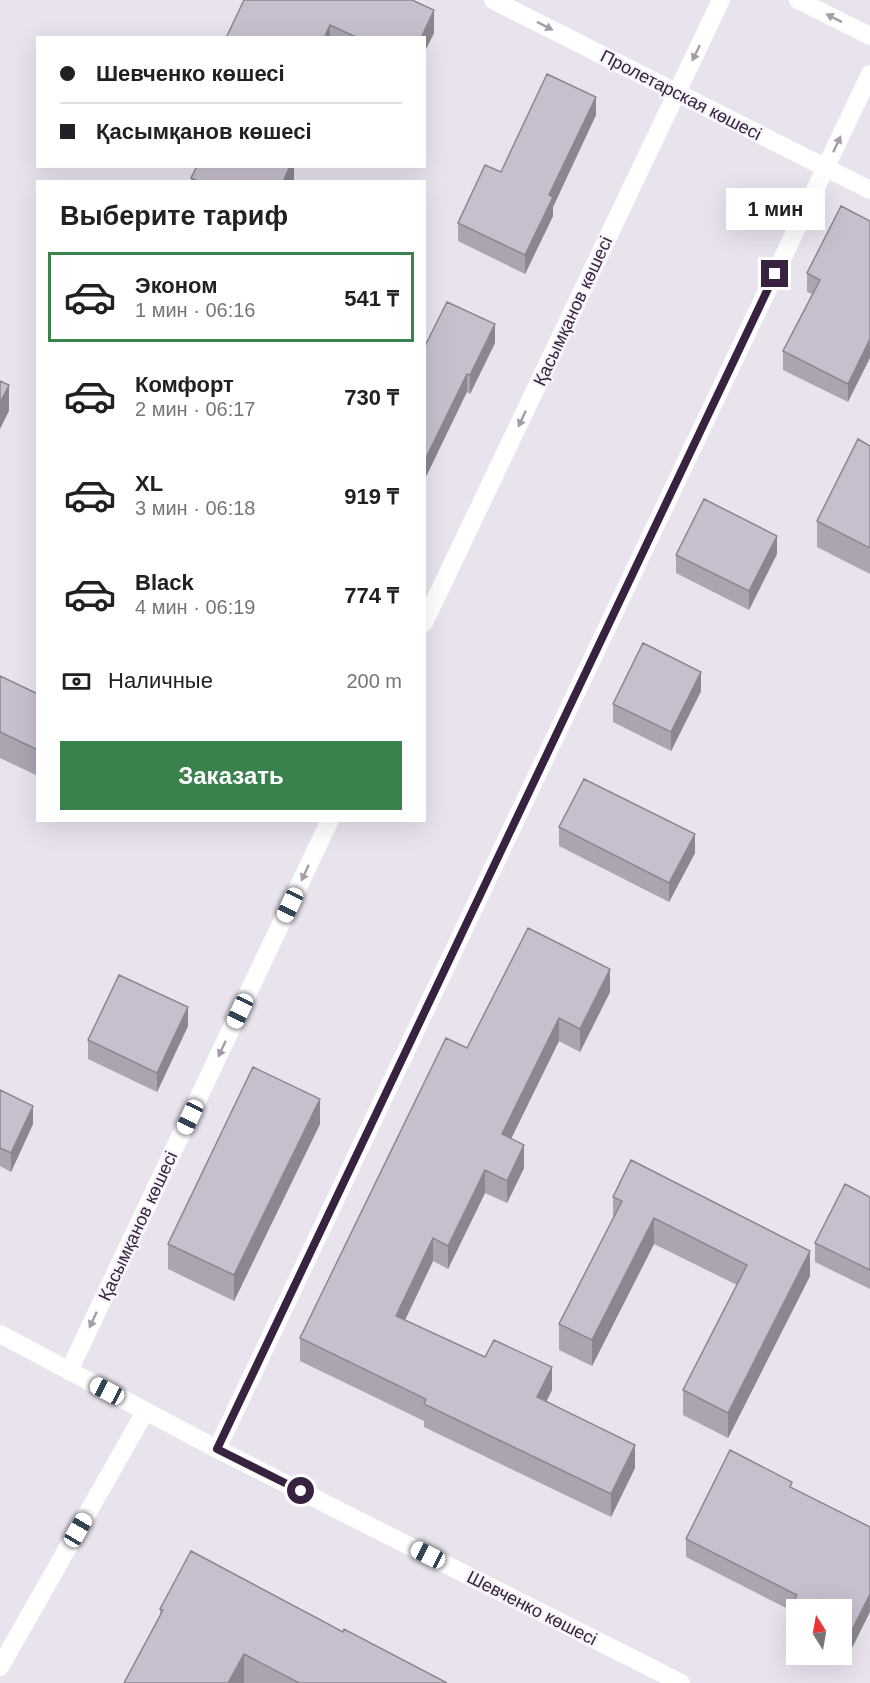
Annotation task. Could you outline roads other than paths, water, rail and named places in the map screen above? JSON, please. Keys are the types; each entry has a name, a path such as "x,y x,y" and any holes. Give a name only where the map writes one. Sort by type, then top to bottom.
{"street":[{"name":"Пролетарская көшесі","path":"493,0 870,190"},
{"name":"Қасымқанов көшесі","path":"426,619 721,0"},
{"path":"798,0 870,36"},
{"path":"217,1449 870,74"},
{"name":"Қасымқанов көшесі","path":"69,1371 329,822"},
{"name":"Шевченко көшесі","path":"0,1334 217,1449 681,1683"},
{"path":"0,1667 145,1412"}]}
